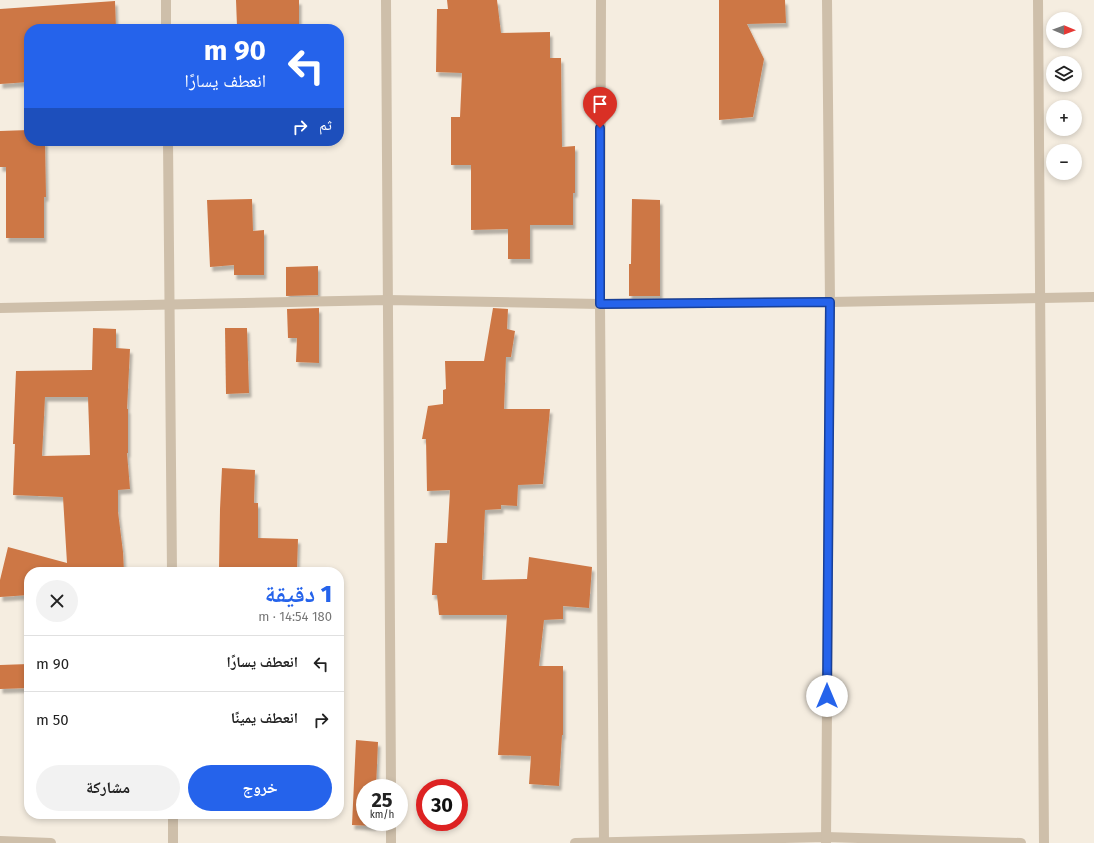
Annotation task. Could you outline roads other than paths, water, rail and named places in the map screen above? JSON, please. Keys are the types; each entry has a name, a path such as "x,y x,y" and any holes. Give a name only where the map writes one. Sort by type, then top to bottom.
{"street":[{"path":"166,0 166,24"},
{"path":"386,0 391,779"},
{"path":"601,0 600,304 604,842"},
{"path":"826,840 830,302 827,0"},
{"path":"1038,0 1044,843"},
{"path":"168,146 172,567"},
{"path":"0,308 388,300 600,304 830,302 1094,297"},
{"path":"173,819 173,843"},
{"path":"391,831 391,843"},
{"path":"575,843 826,840 1021,843"},
{"path":"0,841 51,843"}]}
